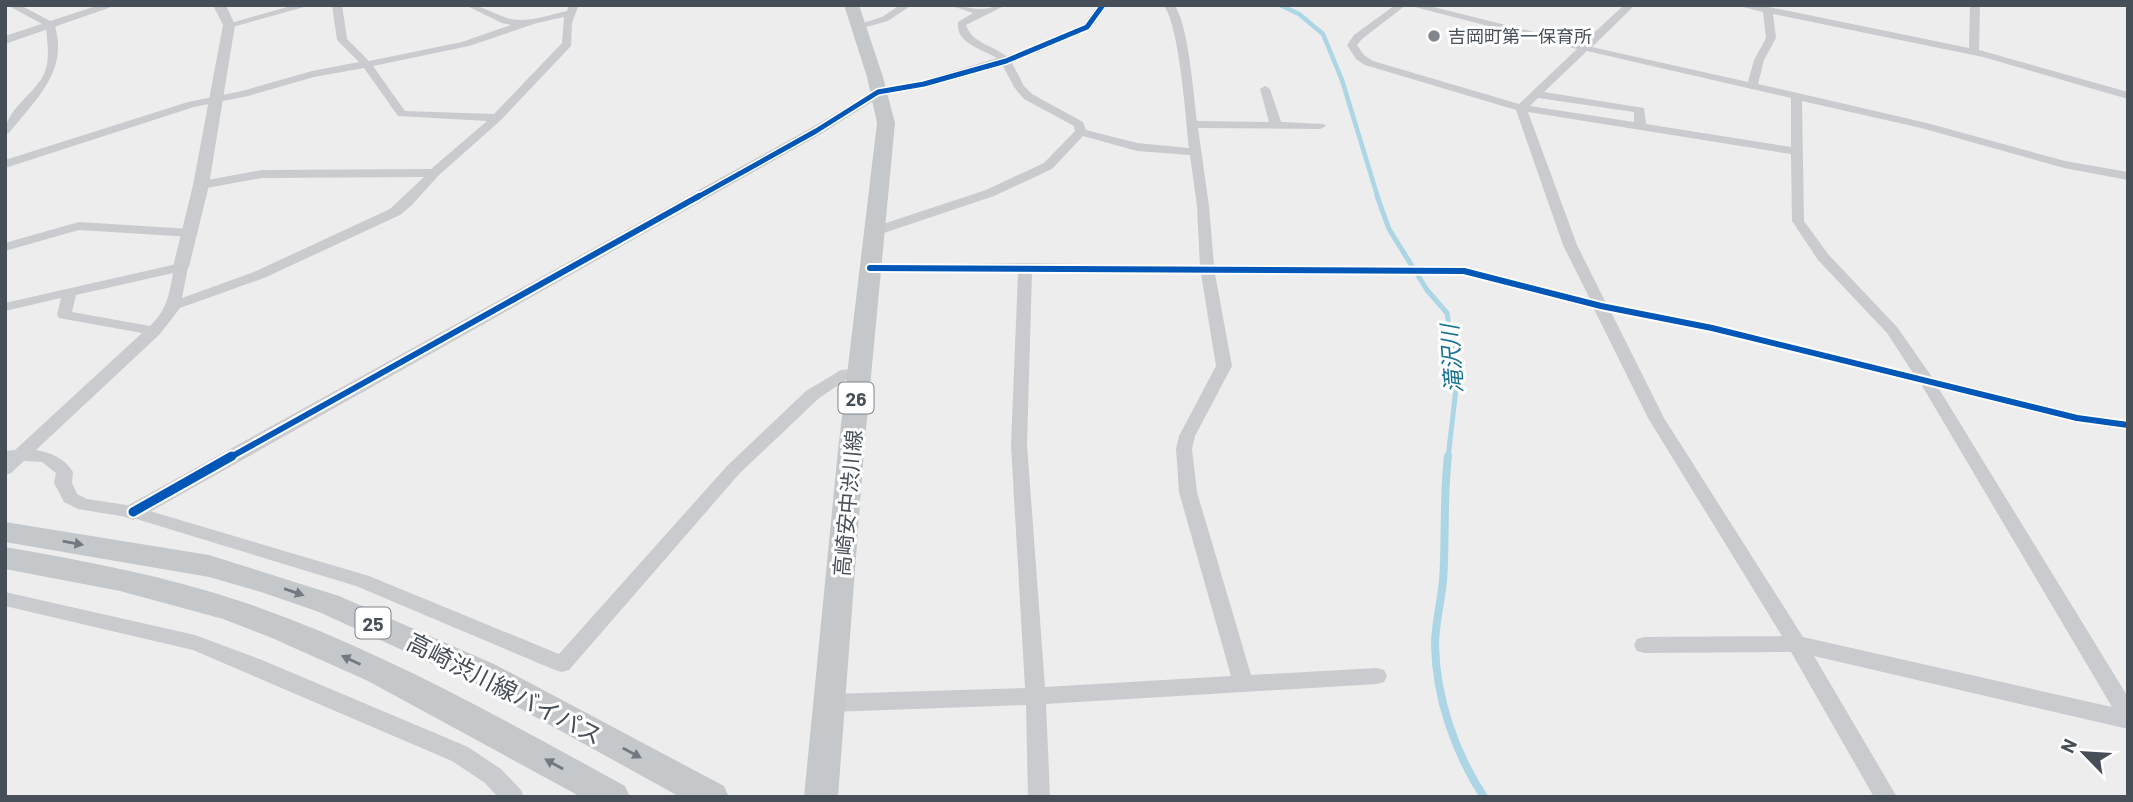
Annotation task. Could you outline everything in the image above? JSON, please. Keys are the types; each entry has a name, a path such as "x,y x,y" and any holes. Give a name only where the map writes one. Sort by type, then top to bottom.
{"main road":[{"name":"高崎安中渋川線","path":"821,797 859,371 886,122 855,16"},
{"name":"高崎渋川線バイパス","path":"5,532 209,566 330,604 485,674 712,797"},
{"name":"高崎渋川線バイパス","path":"5,558 177,595 232,610 294,634 450,706 613,797"}],"street":[{"path":"12,5 51,25"},
{"path":"5,40 111,5"},
{"path":"5,469 13,456 155,331 174,305 201,185 229,24 219,5"},
{"path":"229,24 306,5"},
{"path":"337,5 342,40 367,65 402,114 497,118"},
{"path":"470,5 505,21 523,24"},
{"path":"855,16 885,19 907,5"},
{"path":"954,5 982,12"},
{"path":"1001,5 961,24 962,33 969,40 1006,61 1022,91 1056,114 1079,124 1081,132"},
{"path":"1168,5 1173,9 1180,37 1196,152 1208,269 1224,366 1187,436 1184,449 1188,492 1243,683"},
{"path":"1401,5 1358,37 1352,46 1368,63 1521,108 1797,151"},
{"path":"1412,5 1585,48 1923,125 2064,164 2128,176"},
{"path":"1521,108 1630,5"},
{"path":"1740,5 1974,53 2128,96"},
{"path":"1974,53 1975,5"},
{"path":"133,512 804,138 878,92 924,84 1006,61 1087,27 1100,6"},
{"path":"5,164 192,104 216,101 312,74 465,44 573,9"},
{"path":"174,305 208,295 266,271 395,212 408,202 434,173 497,118 567,44 567,23 573,9"},
{"path":"1752,86 1759,60 1771,38 1768,10"},
{"path":"5,131 49,75 53,58 51,25"},
{"path":"1265,89 1276,125"},
{"path":"1536,94 1640,110 1640,127"},
{"path":"1796,96 1798,221 1823,257 1892,330 1927,382 2128,718"},
{"path":"1521,108 1570,245 1656,418 1797,644 1886,797"},
{"path":"1192,124 1320,126"},
{"path":"1081,132 1137,147 1196,152"},
{"path":"876,231 990,193 1048,166 1081,132"},
{"path":"201,185 262,174 434,173"},
{"path":"5,247 67,227 79,226 191,233"},
{"path":"5,307 181,267"},
{"path":"1025,267 1019,445 1036,696 1039,797"},
{"path":"870,268 1464,271 1601,306 1712,328 2077,418 2128,425"},
{"path":"70,292 64,315 155,331"},
{"path":"13,456 49,457 59,462 65,472 63,483 69,498 84,505 133,512 362,580 562,664 733,470 811,396 846,373 859,371"},
{"path":"5,599 195,643 255,666 460,754 493,776 513,797"},
{"path":"1644,645 1797,644 2128,718"},
{"path":"830,703 1036,696 1377,676"}],"waterway":[{"name":"滝沢川","path":"1280,5 1299,14 1323,34 1342,80 1378,198"},
{"name":"滝沢川","path":"1377,196 1389,229 1427,290 1447,313 1457,380 1448,458"},
{"name":"滝沢川","path":"1448,456 1443,581 1435,637 1436,665 1443,705 1456,744 1484,797"}],"cycle path":[{"path":"133,512 816,131 878,92 924,84 1006,61 1087,27 1103,5"},
{"path":"870,268 1464,271 1601,306 1712,328 2077,418 2128,425"}],"place":[{"name":"吉岡町第一保育所","path":"1434,36"}]}
